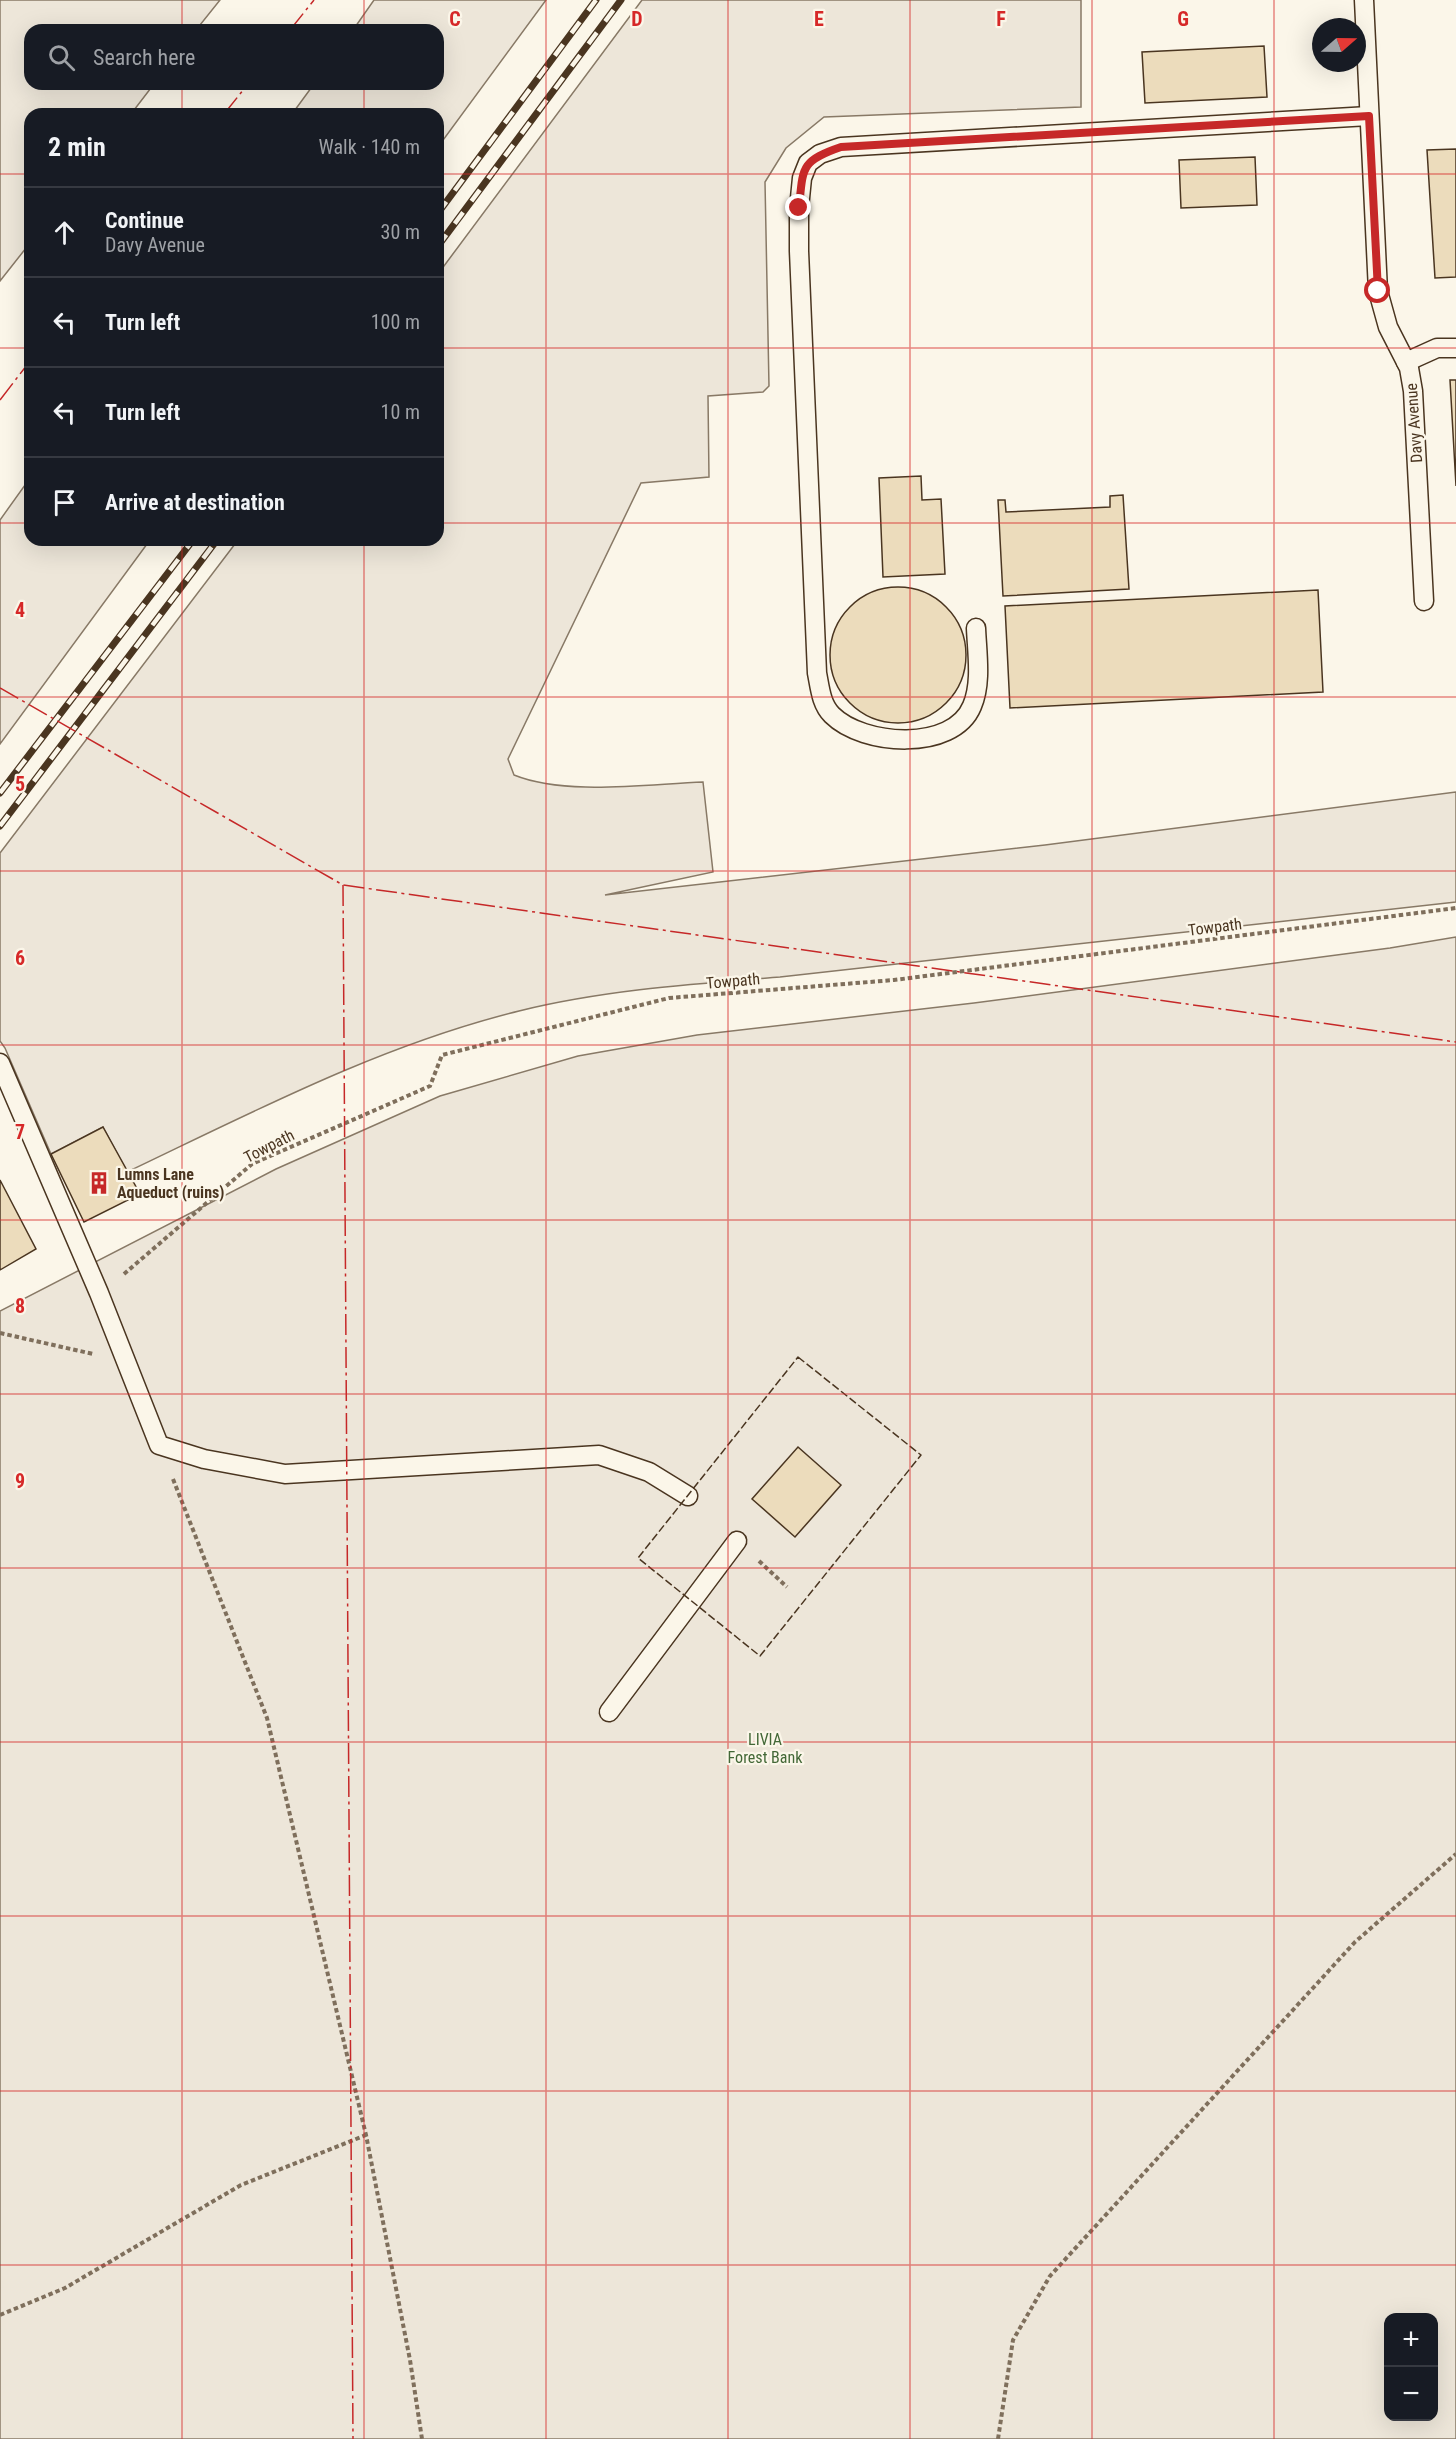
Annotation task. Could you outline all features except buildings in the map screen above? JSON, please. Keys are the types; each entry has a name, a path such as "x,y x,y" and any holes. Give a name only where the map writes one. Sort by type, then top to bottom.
{"lane":[{"name":"Davy Avenue","path":"1364,0 1378,291 1388,327 1406,362 1413,391 1424,601"},
{"path":"976,628 978,686 972,708 960,724 937,736 897,740 873,737 852,729 832,715 822,700 817,673 799,251 801,188 808,163 820,154 841,147 1369,116"},
{"path":"1406,362 1437,348 1456,348"},
{"path":"0,1063 99,1293 159,1445 204,1459 285,1474 599,1455 649,1472 688,1496"},
{"path":"609,1712 737,1541"}],"path":[{"name":"Towpath","path":"99,1293 252,1164 430,1086 442,1055 669,998 894,980 1456,908"},
{"path":"0,1334 126,1361"},
{"path":"159,1445 267,1718 366,2135 410,2360 422,2439"},
{"path":"998,2439 1013,2340 1050,2276 1355,1942 1456,1854"},
{"path":"0,2315 65,2288 241,2185 366,2135"}],"green space":[{"path":"0,0 220,0 201,24 24,24 24,90 149,90 136,108 24,108 24,251 0,281"},
{"path":"374,0 546,0 444,139 444,108 296,108 310,90 444,90 444,24 357,24"},
{"path":"642,0 1081,0 1081,107 824,117 786,148 765,182 769,386 763,392 708,396 709,477 641,483 508,759 514,775 535,781 582,787 703,782 713,872 605,895 1045,845 1456,792 1456,902 583,998 519,1011 468,1025 368,1061 271,1103 127,1172 103,1127 51,1154 0,1041 0,853 233,546 444,546 444,266"},
{"path":"24,486 24,546 146,546 0,744 0,520"},
{"name":"LIVIA Forest Bank","path":"1456,937 1456,2439 0,2439 0,1311 276,1169 440,1096 578,1056 697,1035 974,1003 1390,948"}],"railway":[{"path":"444,205 596,0"},
{"path":"444,238 621,0"},
{"path":"0,793 188,546"},
{"path":"0,826 212,546"}],"fence":[{"path":"798,1357 921,1455 760,1656 638,1558 798,1357"}],"power":[{"path":"295,24 314,0"},
{"path":"229,108 243,90"},
{"path":"0,400 24,369"},
{"path":"0,688 343,885 1456,1042"},
{"path":"343,885 353,2439"}],"place":[{"name":"Lumns Lane Aqueduct (ruins)","path":"99,1183"}],"route":[{"path":"799,208 802,178 808,163 820,154 841,147 1369,116 1378,291"}]}
